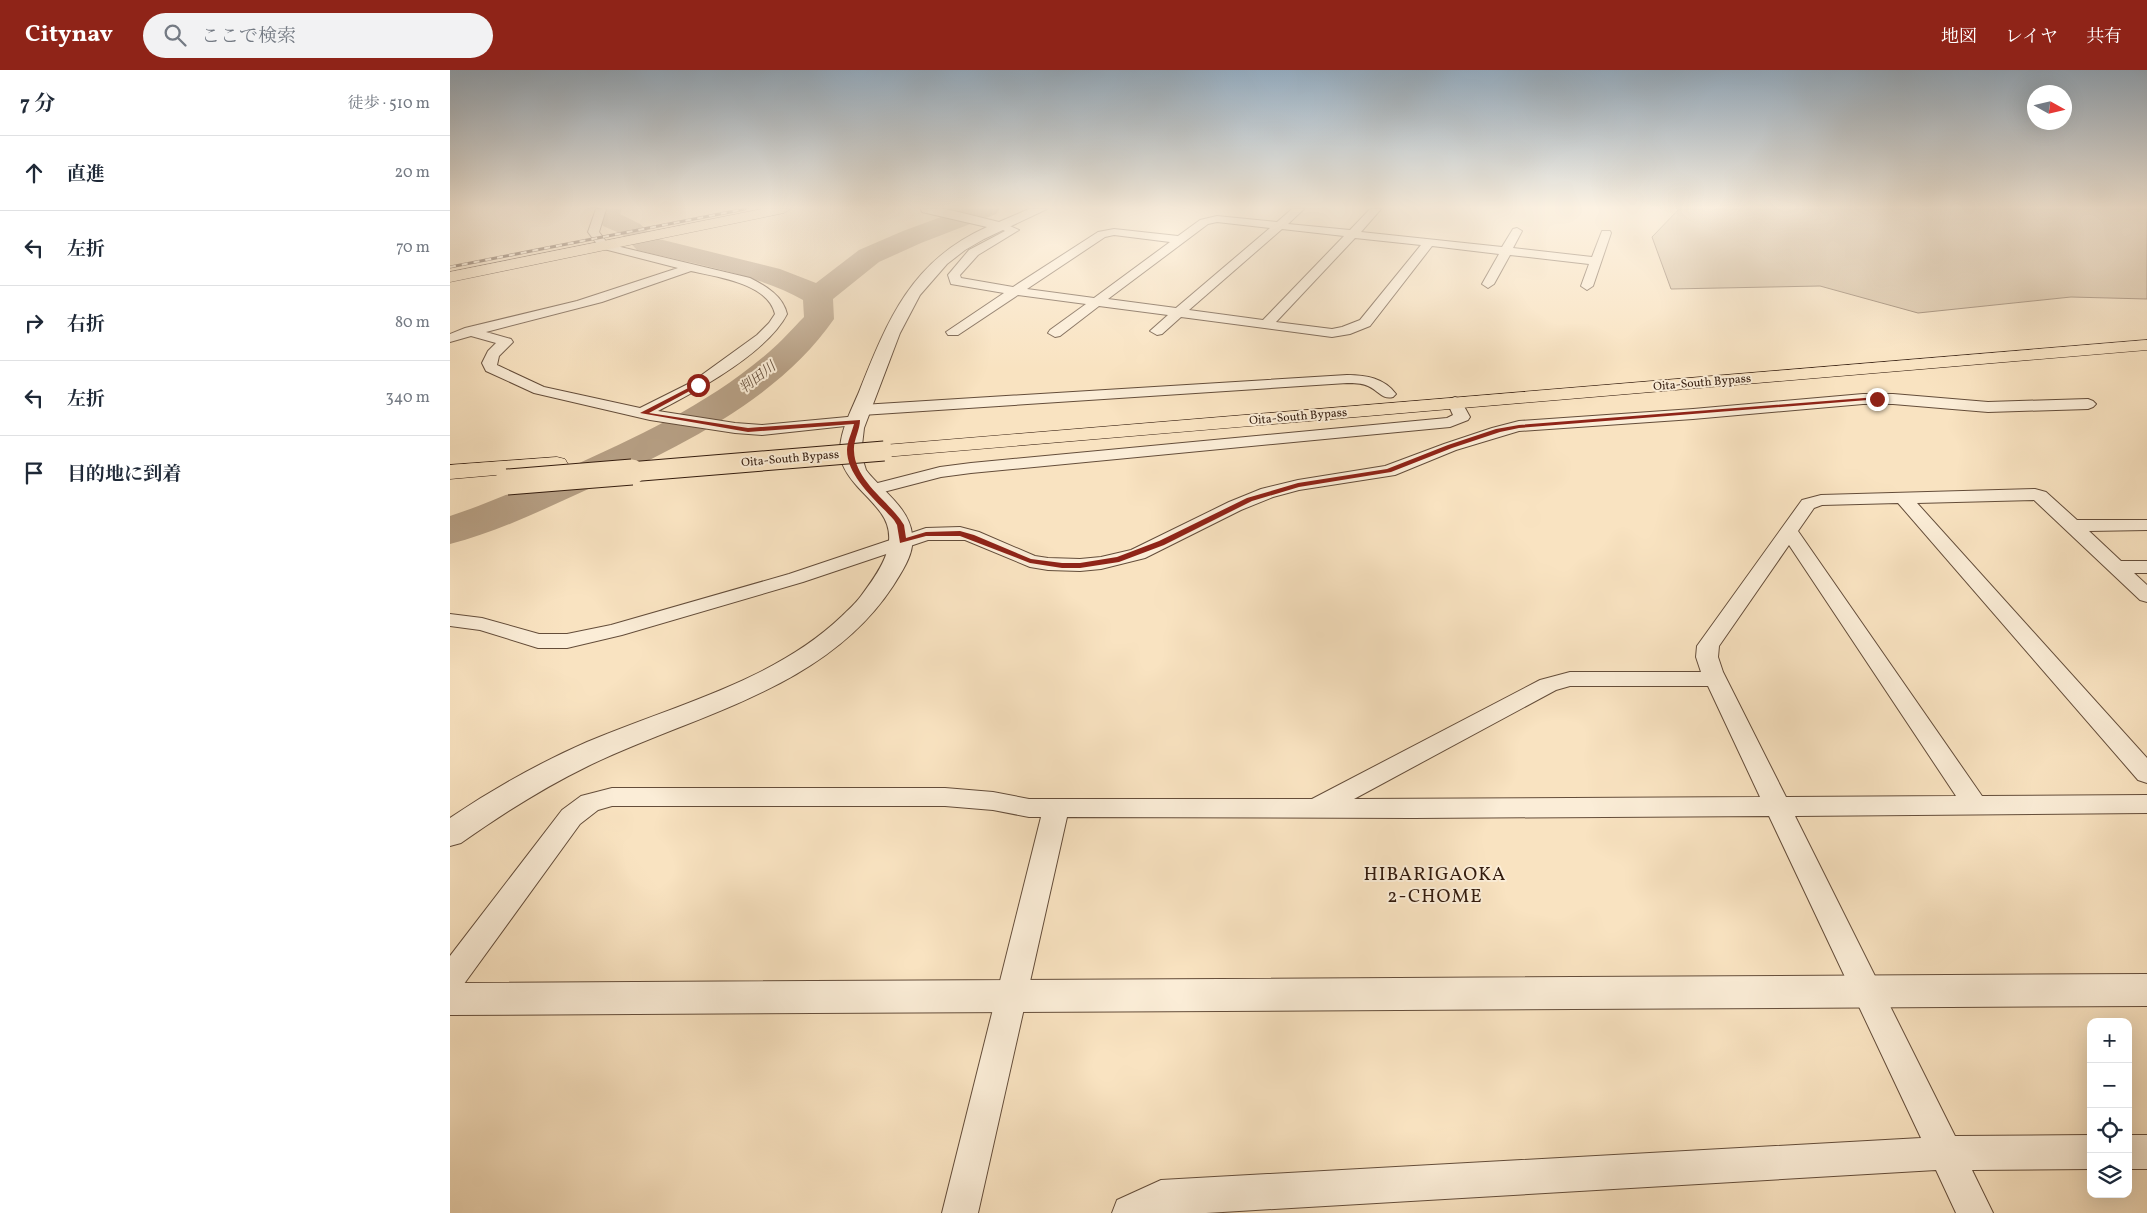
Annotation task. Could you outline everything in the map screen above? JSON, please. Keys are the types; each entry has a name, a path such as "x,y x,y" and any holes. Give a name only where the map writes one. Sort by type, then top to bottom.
{"highway":[{"path":"450,277 522,262"},
{"name":"Oita-South Bypass","path":"450,487 1388,394 2147,333"},
{"name":"Oita-South Bypass","path":"450,472 1455,402 2147,345"}],"street":[{"path":"646,414 722,369 762,338 775,325 780,314 779,305 761,288 746,281 673,262"},
{"path":"450,834 493,804 573,761 744,689 784,669 825,644 870,604 895,564 902,541 901,525 858,475 851,457 851,442 895,323 917,288 942,262"},
{"path":"963,262 954,279 963,283 1332,333 1358,327 1365,323 1414,262"},
{"path":"953,332 1061,262"},
{"path":"1055,333 1150,262"},
{"path":"1157,331 1236,262"},
{"path":"1266,325 1326,262"},
{"path":"1488,284 1500,262"},
{"path":"1587,286 1596,262"},
{"path":"450,338 470,331 566,308 656,280 690,267"},
{"path":"470,331 506,342 493,354 489,363 491,368 539,390 646,414 735,428 762,430 860,416 1347,379 1369,380 1381,386 1388,394"},
{"path":"450,620 482,624 538,641 567,641 615,630 796,578 926,534 960,533 972,536 1030,561 1062,566 1101,563 1138,554 1235,506 1267,493 1298,485 1389,471 1450,446 1519,426 1693,414 1863,399 1893,399 1988,407 2088,404"},
{"path":"872,490 940,472 971,468 1450,422 1462,417 1455,402"},
{"path":"1975,1213 1716,679 1708,657 1708,646 1808,504 1821,500 2035,494 2040,496 2073,526 2147,596"},
{"path":"1902,497 2147,774"},
{"path":"2073,526 2147,525"},
{"path":"1789,531 1976,806"},
{"path":"2116,567 2147,566"},
{"path":"1316,808 1548,685 1570,679 1716,679"},
{"path":"450,979 571,817 582,808 601,798 612,796 945,797 993,800 1029,808 1778,807 2147,804"},
{"path":"960,1213 1056,808"},
{"path":"450,999 2147,990"},
{"path":"1130,1213 1161,1198 1946,1153 2087,1152"},
{"path":"2132,1152 2147,1152"}],"shaded area":[{"path":"1661,262 2147,262 2147,299 2071,297 1918,313 1820,286 1671,289"}],"waterway":[{"name":"判田川","path":"719,262 770,275 802,287 818,296"},
{"path":"818,296 861,262"},
{"name":"判田川","path":"450,531 501,513 636,452 729,400 781,359 819,319 818,296"}],"railway":[{"path":"450,267 474,262"}],"district":[{"name":"HIBARIGAOKA 2-CHOME","path":"1435,884"}],"route":[{"path":"698,385 643,413 748,430 858,422 850,449 853,464 864,483 892,512 901,525 902,541 926,534 960,533 972,536 1030,561 1062,566 1101,563 1138,554 1249,499 1283,488 1389,471 1450,446 1519,426 1877,399"}]}
